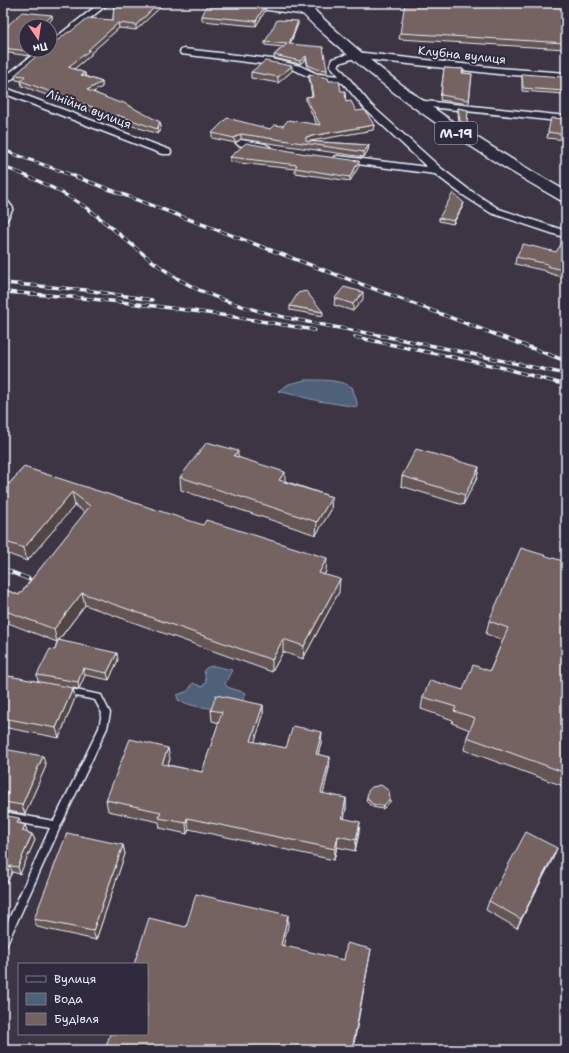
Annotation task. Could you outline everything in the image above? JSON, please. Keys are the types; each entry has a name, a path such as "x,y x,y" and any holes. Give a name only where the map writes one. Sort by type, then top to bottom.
{"highway":[{"name":"М-19","path":"300,3 355,55 415,103 465,138 566,197"}],"street":[{"path":"58,40 105,3"},
{"path":"226,3 309,13"},
{"path":"184,52 272,62 297,68 316,76 346,80"},
{"path":"355,55 335,61 334,65 368,106 438,171 495,211 566,235"},
{"name":"Клубна вулиця","path":"355,55 498,71 566,76"},
{"path":"3,82 34,58"},
{"name":"Лінійна вулиця","path":"3,90 166,152"},
{"path":"415,103 566,119"},
{"path":"241,143 277,149"},
{"path":"328,157 438,171"}],"lane":[{"path":"3,199 10,208 5,219 3,220"},
{"path":"3,943 56,825 103,728 106,713 98,697 57,689"},
{"path":"3,816 56,825"}],"shaded area":[{"path":"221,3 302,3 313,14"}],"water":[{"path":"305,380 335,381 347,384 352,387 357,402 357,407 319,401 278,391 289,384"},
{"path":"214,666 232,670 225,684 227,687 246,693 240,706 209,708 193,706 178,700 177,695 188,691 193,683 202,687 206,682 204,670 208,667"}],"building":[{"path":"114,3 159,3 136,25 118,23 88,50 90,50 68,67 85,73 81,75 102,82 87,90 120,103 122,102 160,122 157,129 117,115 113,117 93,109 95,108 21,81 25,76 15,75 34,58 58,58 58,40 88,18 113,20"},
{"path":"208,3 238,3 265,6 256,21 202,16"},
{"path":"405,3 566,3 566,43 400,33"},
{"path":"22,12 52,15 49,18 18,18 18,50 3,48 3,43 5,42 3,41 3,30"},
{"path":"277,20 298,21 289,44 323,47 327,70 317,69 308,65 306,56 300,61 274,55 287,44 265,42"},
{"path":"265,61 292,66 278,77 251,72"},
{"path":"444,68 463,69 462,73 472,74 469,100 441,95"},
{"path":"309,74 328,78 329,81 339,81 341,91 345,91 346,102 351,101 356,111 365,110 374,125 306,137 306,141 369,145 364,152 241,134 234,138 212,133 227,118 270,129 274,125 283,126 288,120 320,125 306,97 313,96"},
{"path":"522,74 563,77 564,91 523,88"},
{"path":"458,108 468,110 467,125 460,121"},
{"path":"551,118 566,119 566,135 548,132"},
{"path":"246,143 306,154 359,161 350,177 295,168 297,165 230,157"},
{"path":"453,193 464,203 454,221 439,218"},
{"path":"565,238 566,265 562,270 547,266 548,264 516,257 523,244 556,252"},
{"path":"344,287 363,292 353,304 335,298"},
{"path":"306,291 323,312 290,306 298,293"},
{"path":"207,442 238,451 234,456 285,472 279,480 332,497 317,522 180,477"},
{"path":"416,449 479,467 465,495 402,476"},
{"path":"24,467 203,525 206,520 327,558 319,573 340,579 304,646 283,639 272,660 82,593 54,629 3,610 3,589 19,595 90,506 72,492 24,548 3,541 3,482 9,484"},
{"path":"521,548 566,562 566,773 467,737 475,718 454,711 456,707 423,697 430,680 463,690 473,665 490,671 508,628 489,621"},
{"path":"58,640 117,653 107,673 83,668 78,682 37,675 50,649 55,650"},
{"path":"3,675 73,688 56,728 3,718"},
{"path":"216,695 263,705 251,741 286,748 293,726 322,732 316,754 330,757 321,793 346,798 342,818 360,822 356,840 338,836 335,849 187,818 186,823 159,818 161,812 106,800 130,739 168,748 162,764 202,772 222,712 211,710"},
{"path":"3,749 43,756 22,805 4,802 8,793 3,792"},
{"path":"381,785 389,791 390,799 383,806 372,804 367,797 368,791 372,787"},
{"path":"3,815 19,818 17,823 25,825 22,831 32,834 18,867 10,866 4,877 3,877"},
{"path":"526,832 557,848 521,919 489,901"},
{"path":"67,833 123,845 93,931 34,919"},
{"path":"196,894 288,915 281,945 344,960 347,943 371,949 352,1050 105,1050 110,1035 148,1035 148,963 134,963 149,918 186,927"}],"railway":[{"path":"3,150 66,173"},
{"path":"3,167 20,173"},
{"path":"17,172 70,197 87,208 154,263 183,282 221,299 266,313 566,374"},
{"path":"63,172 566,361"},
{"path":"3,283 86,290 152,300"},
{"path":"3,292 159,306 314,330"},
{"path":"355,337 500,367 566,385"},
{"path":"3,569 29,579"}]}
